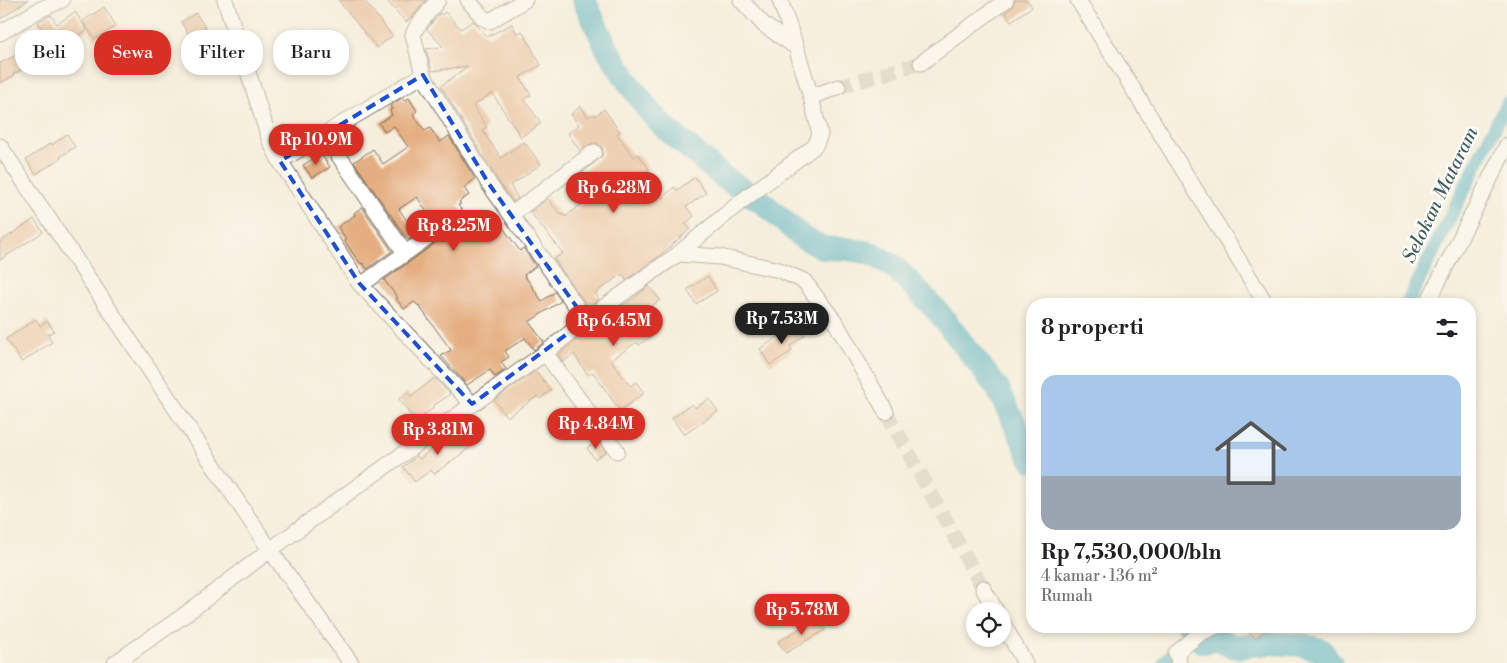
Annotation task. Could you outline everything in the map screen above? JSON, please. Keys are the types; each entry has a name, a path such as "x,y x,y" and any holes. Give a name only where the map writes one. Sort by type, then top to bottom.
{"street":[{"path":"0,33 36,5 62,0"},
{"path":"225,0 270,141 280,161 361,285 472,404"},
{"path":"438,0 416,28 413,35 423,75 489,184 586,320"},
{"path":"468,0 483,18 490,21 524,0"},
{"path":"741,0 764,25 796,47"},
{"path":"115,663 545,353 586,320 678,254 743,200 815,146 820,134 811,97 780,0"},
{"path":"921,63 1006,0"},
{"path":"1078,0 1262,298"},
{"path":"280,161 423,75"},
{"path":"811,97 838,87"},
{"path":"324,134 405,253"},
{"path":"0,146 270,550 350,663"},
{"path":"1430,298 1507,146"},
{"path":"511,215 594,152"},
{"path":"361,285 428,237"},
{"path":"678,254 720,257 779,270 804,281 836,323 886,412"},
{"path":"545,353 617,451"},
{"path":"983,588 991,602"},
{"path":"1178,662 1176,653 1201,633"},
{"path":"1011,637 1026,663"}],"highlighted area":[{"path":"423,75 489,184 586,320 472,404 359,283 280,161"}],"building":[{"path":"0,0 28,0 0,19"},
{"path":"338,0 364,0 392,36 377,48"},
{"path":"386,0 426,0 406,22"},
{"path":"1015,0 1027,0 1032,7 1011,21 1005,13 1012,7"},
{"path":"104,7 116,26 110,30 94,30 94,38 83,21"},
{"path":"75,12 87,30 84,32 84,30 43,30 38,22 51,15 57,24"},
{"path":"445,12 461,29 473,21 487,37 512,24 517,34 522,31 541,65 520,77 531,95 524,99 541,123 521,137 492,93 473,106 487,127 482,130 501,158 524,142 541,164 510,186 518,198 513,202 441,86 468,66 432,71 426,49 443,47 427,29 440,13 442,15"},
{"path":"196,13 207,30 186,30 181,22"},
{"path":"15,56 14,76 0,83 0,63"},
{"path":"402,98 404,101 409,98 417,111 413,114 425,131 430,128 440,142 449,136 475,179 464,188 469,195 459,202 461,204 458,205 474,228 493,214 520,251 523,248 536,266 524,275 542,301 555,292 561,301 529,322 544,342 534,350 525,338 505,351 509,357 501,362 506,369 495,377 490,370 467,385 441,356 451,350 419,306 414,302 404,309 384,280 433,245 437,240 436,232 427,228 408,240 354,162 373,149 383,164 408,147 394,126 385,132 379,123 392,115 390,106","holes":["417,197 429,215 411,227 399,209"]},
{"path":"581,106 588,117 593,114 595,116 604,109 620,132 617,134 634,157 638,154 649,169 643,174 663,198 674,187 677,190 695,177 706,193 686,207 694,216 685,224 690,229 658,257 626,280 622,274 595,293 599,299 588,307 554,259 563,253 530,212 548,199 561,215 563,214 565,217 595,194 581,174 602,156 602,147 597,143 592,143 580,151 568,133 579,125 571,114"},
{"path":"67,134 75,147 36,174 26,160"},
{"path":"321,154 330,167 312,178 303,165"},
{"path":"362,207 392,251 367,269 351,251 338,227 355,215 354,213"},
{"path":"34,219 43,232 0,260 0,242"},
{"path":"708,276 717,291 696,304 687,290"},
{"path":"649,286 660,300 638,316 653,335 639,345 637,342 611,360 630,386 636,382 644,393 620,411 593,372 588,375 574,354 563,362 558,355 592,327"},
{"path":"36,319 40,326 47,321 54,331 47,335 52,342 22,362 6,339"},
{"path":"797,324 805,335 790,346 792,351 770,365 760,349"},
{"path":"536,371 551,390 540,399 538,396 507,417 494,400"},
{"path":"435,378 450,394 424,415 427,420 419,426 399,399 408,392 411,396"},
{"path":"709,399 718,411 684,435 672,418 692,404 695,408"},
{"path":"460,429 472,446 434,474 431,470 415,482 403,467 417,456 419,459"},
{"path":"598,441 606,452 595,459 587,448"},
{"path":"817,618 825,630 786,653 778,642"},
{"path":"1251,633 1263,633 1255,639"}],"waterway":[{"path":"584,0 606,47 649,111 663,126 722,176 763,203 803,238 824,248 870,253 892,265 906,278 939,313 998,389 1026,447"},
{"name":"Selokan Mataram","path":"1410,298 1507,103"},
{"path":"1194,633 1204,642 1213,639 1235,647 1269,643 1301,645 1321,650 1331,663"},
{"name":"Selokan Mataram","path":"1164,663 1184,645"}],"tunnel":[{"path":"838,87 921,63"},
{"path":"886,412 983,588"}]}
